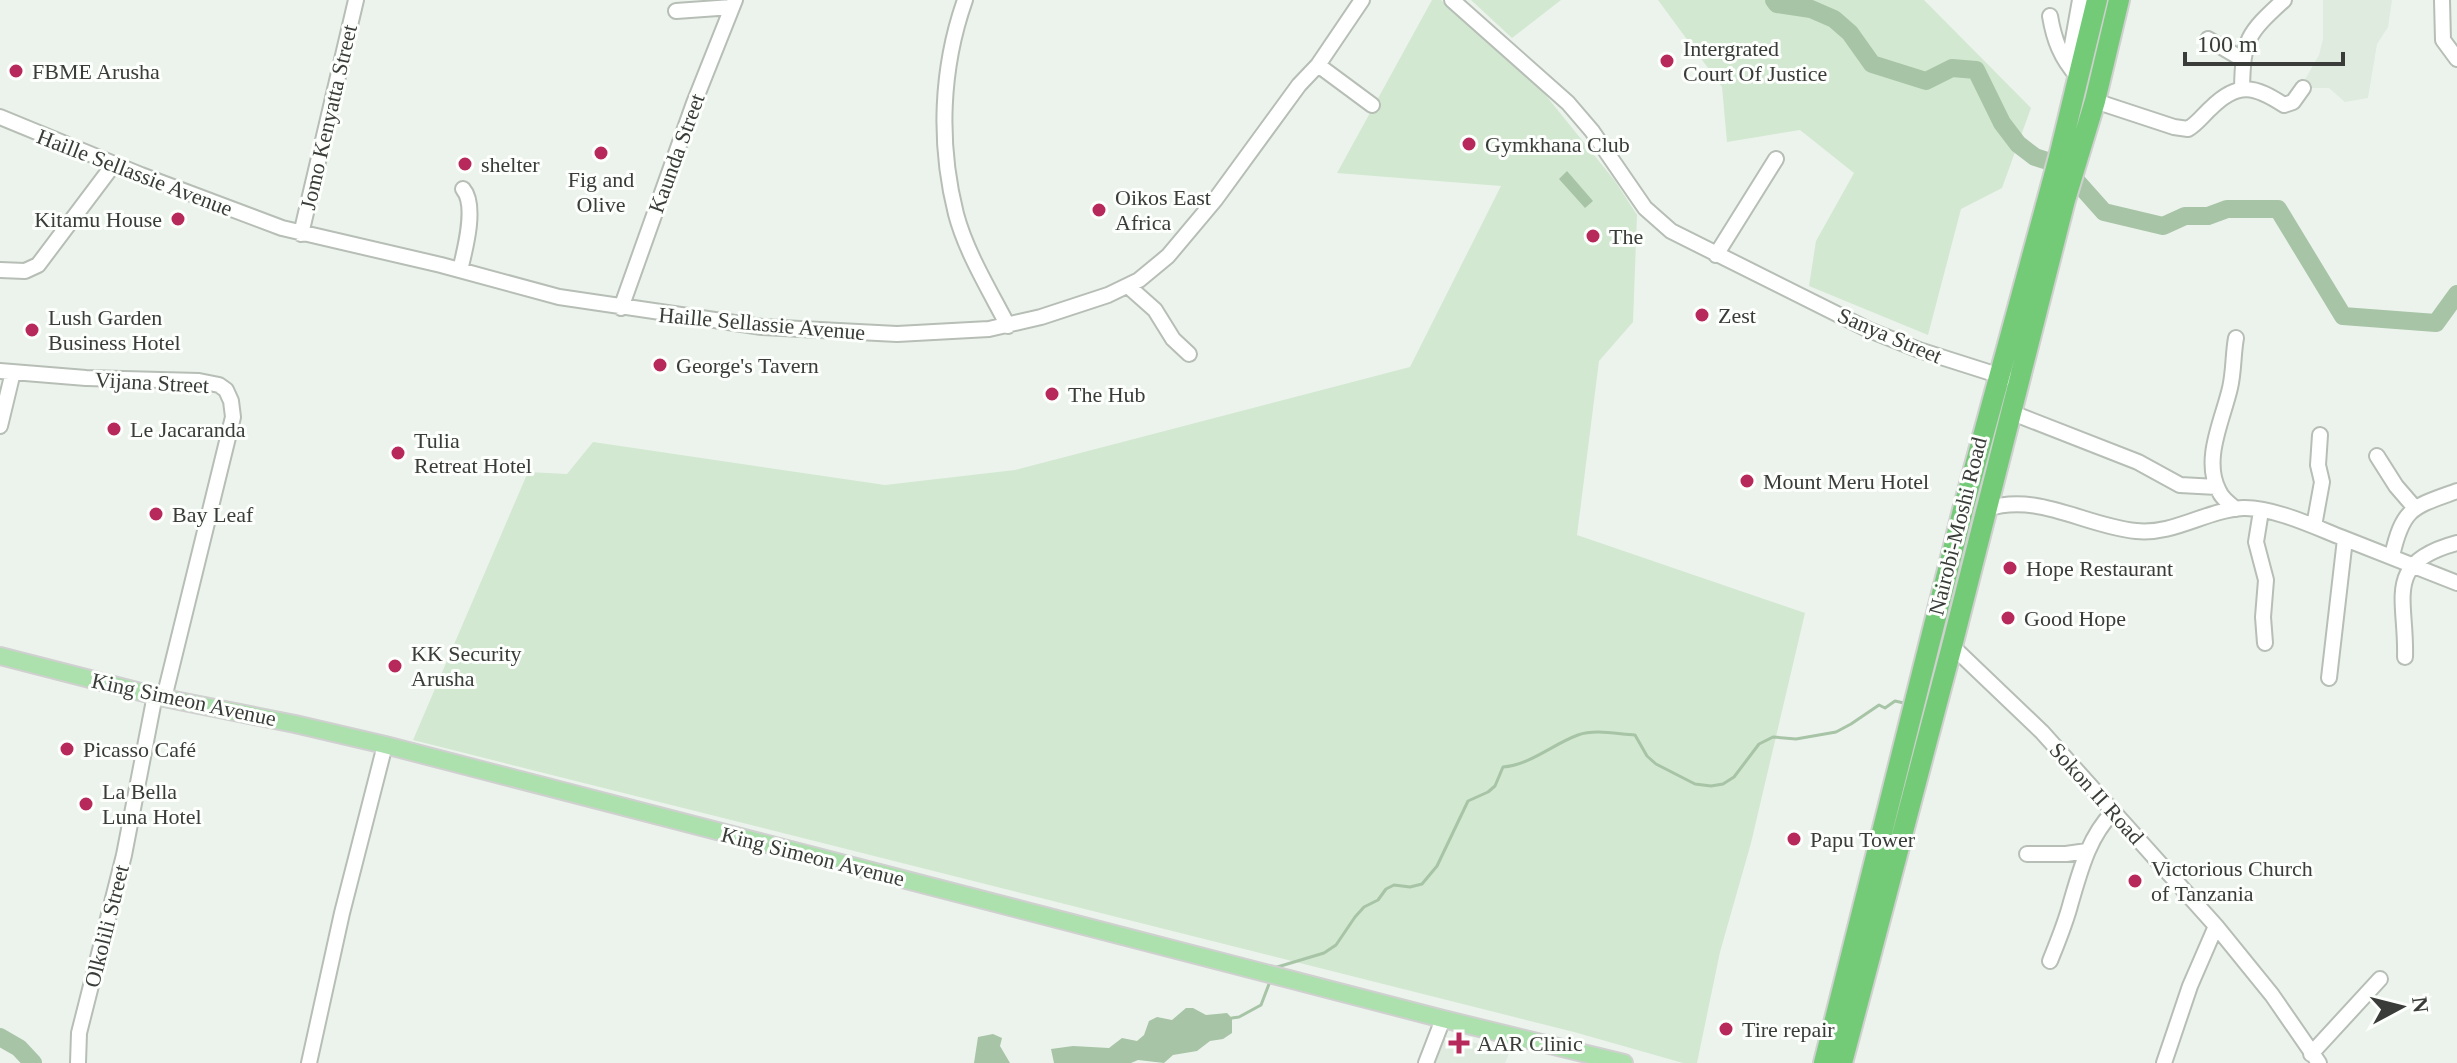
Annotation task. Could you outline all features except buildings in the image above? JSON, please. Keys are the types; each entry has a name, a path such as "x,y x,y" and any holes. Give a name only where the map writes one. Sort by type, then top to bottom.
{"highway":[{"name":"Nairobi-Moshi Road","path":"1824,1063 2066,164 2079,74 2097,0"},
{"name":"Nairobi-Moshi Road","path":"2066,164 2095,101 2119,0"},
{"name":"Nairobi-Moshi Road","path":"1842,1063 1987,509 2010,412 2008,379"}],"main road":[{"name":"King Simeon Avenue","path":"0,656 160,697 385,745 1624,1063"}],"street":[{"name":"Jomo Kenyatta Street","path":"301,234 356,0"},
{"path":"965,0 953,34 945,86 946,153 956,215 1008,326"},
{"name":"Haille Sellassie Avenue","path":"0,117 114,164 301,234 460,270 537,292 739,325 874,333 957,332 1008,326 1069,310 1128,286 1161,262 1185,237 1299,85 1318,65 1362,0"},
{"name":"Sanya Street","path":"1452,0 1568,103 1592,131 1645,208 1671,231 1895,341 2008,379"},
{"path":"2079,74 2072,45 2080,0"},
{"path":"2242,89 2242,59 2248,39 2284,0"},
{"path":"2442,0 2443,40 2457,59"},
{"path":"676,11 734,3"},
{"name":"Kaunda Street","path":"621,308 694,103 734,3"},
{"path":"2050,16 2053,38 2065,62 2079,74"},
{"path":"2208,39 2242,59"},
{"path":"1318,65 1372,105"},
{"path":"2095,101 2188,129 2225,95 2242,89 2262,91 2284,105 2293,102 2303,88"},
{"path":"1716,255 1776,159"},
{"path":"0,270 25,271 38,265 114,164"},
{"path":"460,270 470,209 463,189"},
{"path":"1128,286 1155,310 1173,339 1189,354"},
{"path":"2236,338 2230,386 2218,425 2214,465 2220,495 2236,509"},
{"path":"0,426 7,371"},
{"name":"Vijana Street","path":"7,371 86,378 199,381 219,385 226,390 233,417 160,697"},
{"path":"2010,412 2138,462 2180,485 2217,487"},
{"path":"2314,526 2322,482 2318,465 2320,435"},
{"path":"2377,456 2415,508"},
{"path":"2392,556 2401,524 2415,508 2457,491"},
{"path":"1987,509 2003,504 2026,503 2123,529 2146,532 2236,509 2261,511 2314,526 2457,583"},
{"path":"2261,511 2256,542 2266,580 2263,617 2265,643"},
{"path":"2329,678 2345,539"},
{"path":"2405,657 2403,583 2413,564 2426,555 2457,543"},
{"name":"Sokon II Road","path":"1952,646 2042,732 2216,926 2272,995 2315,1058"},
{"name":"Olkolili Street","path":"78,1063 79,1033 160,697"},
{"path":"309,1063 342,913 385,745"},
{"path":"2050,961 2087,851 2093,837 2113,812"},
{"path":"2027,854 2087,851"},
{"path":"2164,1063 2190,986 2216,926"},
{"path":"2315,1058 2380,979"},
{"path":"1426,1063 1443,1019"}],"shaded area":[{"path":"1432,0 1441,0 1535,82 1615,181 1637,215 1633,322 1599,361 1577,535 1805,613 1751,843 1720,952 1697,1063 1683,1063 1574,1032 413,740 528,472 567,474 593,442 885,485 1015,470 1410,367 1501,186 1337,173"},
{"path":"1471,0 1561,0 1512,38"},
{"path":"1658,0 1924,0 2031,108 2002,188 1961,209 1928,335 1809,286 1816,241 1854,173 1800,130 1727,142 1722,87"},
{"path":"2323,0 2392,0 2388,27 2377,44 2368,98 2345,102 2329,88 2312,88 2303,83 2319,55 2323,39"},
{"path":"1567,171 1593,201 1585,208 1559,179"},
{"path":"1186,1008 1206,1015 1227,1013 1232,1018 1232,1033 1223,1039 1210,1041 1197,1051 1173,1055 1164,1063 1138,1060 1131,1063 1054,1063 1051,1049 1073,1046 1109,1048 1122,1038 1137,1041 1144,1035 1149,1021 1157,1017 1172,1020"},
{"path":"993,1034 1002,1038 1000,1046 1010,1063 974,1063 978,1037"},
{"name":"AAR Clinic","path":"1444,1036 1510,1051 1505,1063 1433,1063"}],"waterway":[{"path":"1774,0 1777,4 1811,9 1834,19 1850,33 1872,64 1926,81 1952,68 1976,70 2002,123 2018,144 2035,157 2063,166 2104,212 2163,226 2185,216 2208,216 2227,209 2278,209 2343,316 2436,323 2457,294"},
{"path":"1274,968 1324,953 1336,945 1355,917 1364,907 1378,900 1386,889 1394,885 1410,887 1422,884 1437,866 1468,801 1495,786 1503,767 1523,762 1578,735 1592,732 1635,735 1647,756 1656,764 1695,784 1711,786 1723,784 1734,777 1759,744 1773,737 1796,739 1836,732 1879,705 1885,708 1895,701 1904,703"},
{"path":"1232,1018 1261,1005 1269,984"},
{"path":"0,1037 19,1048 33,1063"}],"place":[{"name":"Intergrated Court Of Justice","path":"1667,61"},
{"name":"FBME Arusha","path":"16,71"},
{"name":"Gymkhana Club","path":"1469,144"},
{"name":"Fig and Olive","path":"601,153"},
{"name":"shelter","path":"465,164"},
{"name":"Oikos East Africa","path":"1099,210"},
{"name":"Kitamu House","path":"178,219"},
{"name":"The","path":"1593,236"},
{"name":"Zest","path":"1702,315"},
{"name":"Lush Garden Business Hotel","path":"32,330"},
{"name":"George's Tavern","path":"660,365"},
{"name":"The Hub","path":"1052,394"},
{"name":"Le Jacaranda","path":"114,429"},
{"name":"Tulia Retreat Hotel","path":"398,453"},
{"name":"Mount Meru Hotel","path":"1747,481"},
{"name":"Bay Leaf","path":"156,514"},
{"name":"Hope Restaurant","path":"2010,568"},
{"name":"Good Hope","path":"2008,618"},
{"name":"KK Security Arusha","path":"395,666"},
{"name":"Picasso Café","path":"67,749"},
{"name":"La Bella Luna Hotel","path":"86,804"},
{"name":"Papu Tower","path":"1794,839"},
{"name":"Victorious Church of Tanzania","path":"2135,881"},
{"name":"Tire repair","path":"1726,1029"},
{"name":"AAR Clinic","path":"1459,1043"}]}
